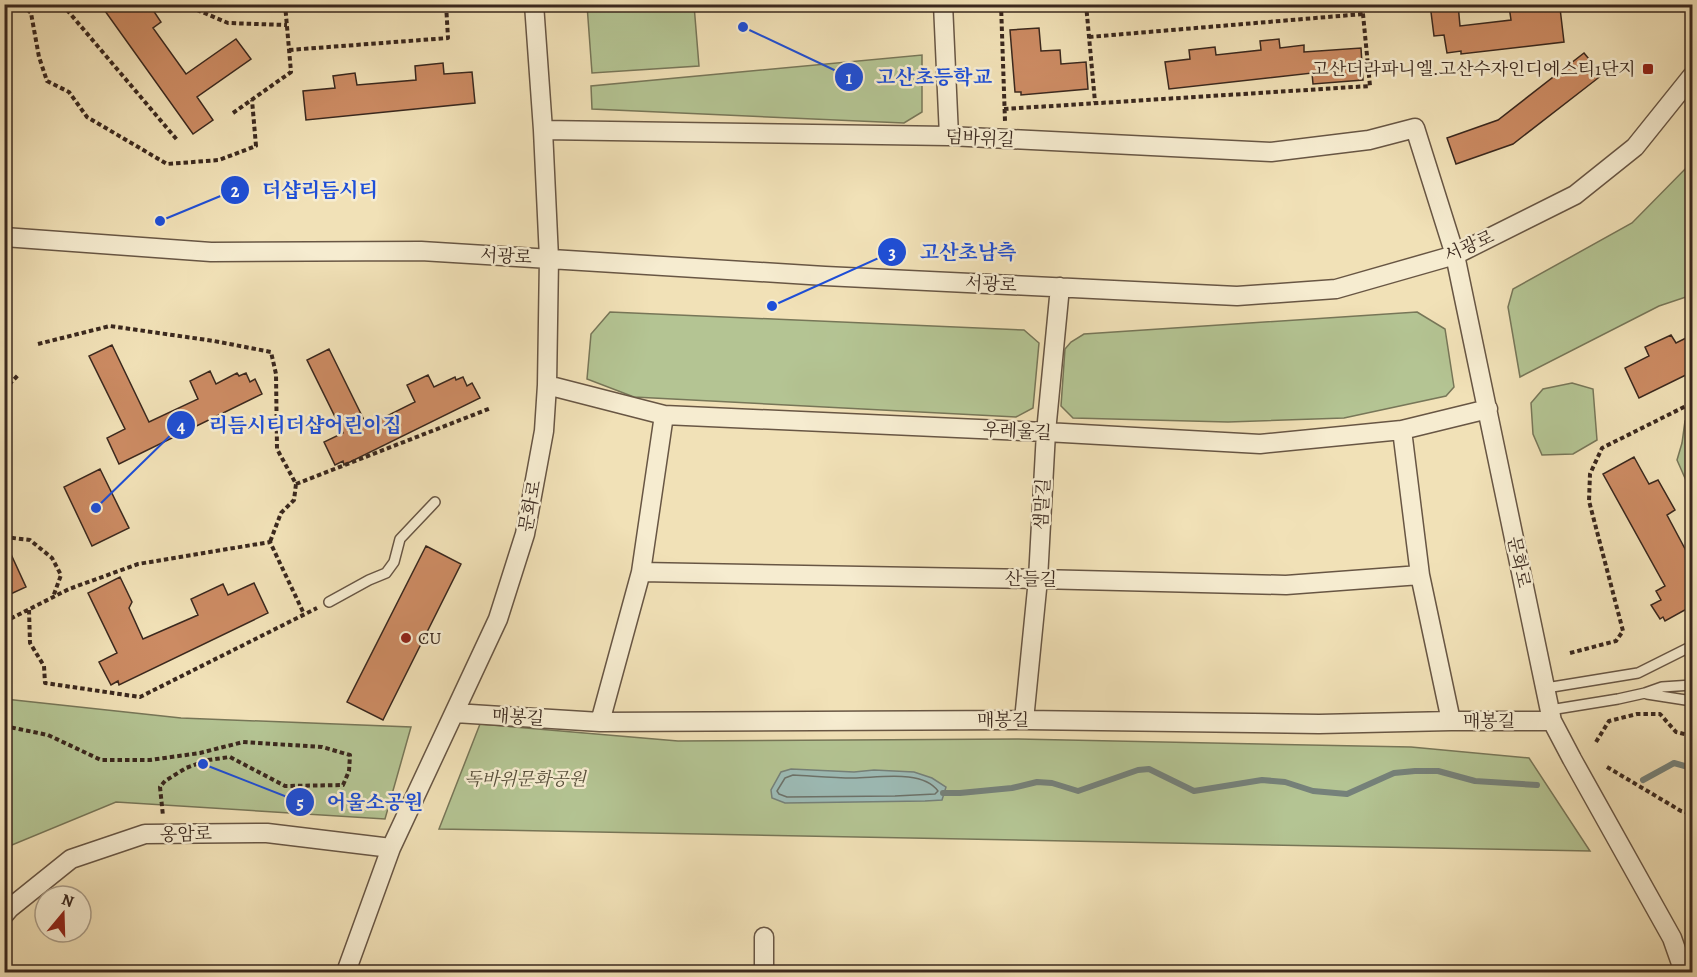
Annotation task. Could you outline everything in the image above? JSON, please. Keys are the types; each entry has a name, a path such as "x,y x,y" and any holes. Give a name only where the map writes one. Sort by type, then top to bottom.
{"street":[{"name":"문화로","path":"346,972 391,848 498,619 525,534 544,431 547,385 549,258 534,4"},
{"path":"943,4 949,136"},
{"name":"서광로","path":"4,237 211,252 421,251 825,276 1237,296 1336,289 1455,255 1575,195 1635,147 1692,76"},
{"name":"문화로","path":"1415,128 1455,255 1551,715 1572,759 1672,938 1684,972"},
{"name":"덤바위길","path":"543,130 949,136 1270,152 1369,140 1415,128"},
{"name":"샘말길","path":"1024,720 1038,579 1046,432 1060,287"},
{"name":"우레울길","path":"547,385 664,415 1260,444 1402,430 1488,409"},
{"path":"600,722 641,572 664,415"},
{"path":"1402,430 1420,575 1451,721"},
{"name":"산들길","path":"641,572 1286,585 1420,575"},
{"name":"매봉길","path":"454,713 600,722 1024,720 1319,724 1451,721 1551,715"},
{"name":"옹암로","path":"4,915 71,859 145,834 267,833 391,848"},
{"path":"764,937 764,972"}],"lane":[{"path":"329,602 386,573 394,562 400,539 435,502"},
{"path":"1546,688 1638,673 1692,646"},
{"path":"1551,715 1662,687 1692,685"},
{"path":"1645,693 1692,701"}],"path":[{"path":"22,4 31,13 39,57 47,81 69,92 87,117 167,164 219,160 256,146 252,100"},
{"path":"62,4 178,141"},
{"path":"183,4 228,23 287,25"},
{"path":"233,113 291,72 285,4"},
{"path":"289,50 448,38 446,4"},
{"path":"1002,4 1005,139"},
{"path":"1086,4 1095,102"},
{"path":"1004,109 1370,86 1362,4"},
{"path":"1089,37 1363,14"},
{"path":"38,344 110,326 271,352 276,374 277,449 296,484 294,500 281,513 270,542 304,614"},
{"path":"4,390 19,374"},
{"path":"1570,653 1616,640 1623,631 1589,501 1590,474 1602,448 1692,403"},
{"path":"296,484 491,408"},
{"path":"4,537 30,540 52,558 61,575 52,598"},
{"path":"4,622 69,589 138,564 270,542"},
{"path":"28,610 30,643 44,666 45,683 140,697 329,602"},
{"path":"1596,742 1609,721 1637,714 1660,714 1676,732 1692,736"},
{"path":"4,726 48,735 101,760 150,760 200,753 243,742 322,747 350,755 349,771 343,785 317,787 285,786 230,757 208,760 186,768 165,781 160,787 163,817"},
{"path":"1607,767 1681,811 1692,814"}],"green space":[{"path":"587,5 694,5 699,66 592,73"},
{"path":"922,55 922,112 904,123 592,109 591,86"},
{"path":"1692,162 1692,295 1659,306 1520,377 1508,307 1513,289 1632,223"},
{"path":"610,312 1024,330 1039,343 1033,408 1016,417 634,397 587,379 591,334"},
{"path":"1417,312 1445,329 1454,387 1446,396 1344,418 1228,422 1073,418 1061,406 1065,349 1084,334"},
{"path":"1572,383 1593,389 1597,440 1573,454 1542,455 1533,434 1531,403 1543,389"},
{"path":"1685,421 1692,421 1692,494 1677,460"},
{"path":"5,699 181,718 411,727 385,819 116,802 12,845 5,844"},
{"name":"독바위문화공원","path":"480,724 678,741 1018,739 1411,747 1529,758 1590,851 439,829"}],"water":[{"path":"791,769 914,772 932,778 946,787 942,800 785,803 772,798 771,790 781,772"}],"building":[{"path":"100,4 149,4 161,22 153,28 186,74 236,39 251,59 197,97 213,120 193,134"},
{"path":"1430,4 1458,4 1460,26 1511,20 1509,6 1537,4 1538,11 1560,8 1564,42 1461,54 1461,51 1447,53 1444,35 1434,36"},
{"path":"1039,28 1041,51 1060,50 1061,64 1086,62 1088,89 1021,95 1021,92 1015,92 1010,30"},
{"path":"1279,39 1280,48 1304,45 1304,52 1361,48 1363,80 1313,84 1312,73 1169,89 1165,62 1190,59 1189,50 1215,47 1216,55 1261,50 1260,41"},
{"path":"1584,53 1602,75 1513,144 1456,164 1447,138 1498,120"},
{"path":"443,63 444,74 472,72 475,103 306,120 303,91 335,88 333,76 355,73 357,85 416,80 415,66"},
{"path":"1671,335 1676,343 1692,335 1692,372 1639,398 1625,368 1649,356 1645,347"},
{"path":"112,345 149,422 198,399 190,381 210,371 216,384 237,373 239,376 246,373 250,382 255,379 262,394 119,464 107,438 125,429 89,356"},
{"path":"329,349 367,426 415,402 407,385 428,375 434,387 455,377 456,380 463,377 467,386 472,383 480,398 344,465 343,461 335,465 324,442 343,433 307,360"},
{"path":"1634,457 1649,484 1658,480 1675,510 1667,515 1692,562 1692,606 1665,621 1663,617 1660,619 1651,605 1661,600 1656,591 1665,586 1603,474"},
{"path":"100,469 129,528 92,546 64,487"},
{"path":"4,539 26,587 4,597"},
{"path":"426,546 461,564 383,720 347,702"},
{"path":"120,577 132,602 129,608 143,639 198,615 191,599 223,584 228,595 254,583 268,613 119,685 118,681 111,685 99,662 117,653 88,593"}],"waterway":[{"path":"1643,780 1674,763 1692,768"},
{"path":"943,793 1012,788 1037,782 1052,783 1078,791 1138,770 1149,769 1194,791 1262,780 1285,782 1313,791 1347,794 1394,773 1415,771 1438,771 1475,781 1537,785"}],"place":[{"name":"고산초등학교","path":"743,27"},
{"name":"고산더라파니엘.고산수자인디에스티1단지","path":"1648,69"},
{"name":"더샵리듬시티","path":"160,221"},
{"name":"고산초남측","path":"772,306"},
{"name":"리듬시티더샵어린이집","path":"96,508"},
{"name":"CU","path":"406,638"},
{"name":"어울소공원","path":"203,764"}]}
